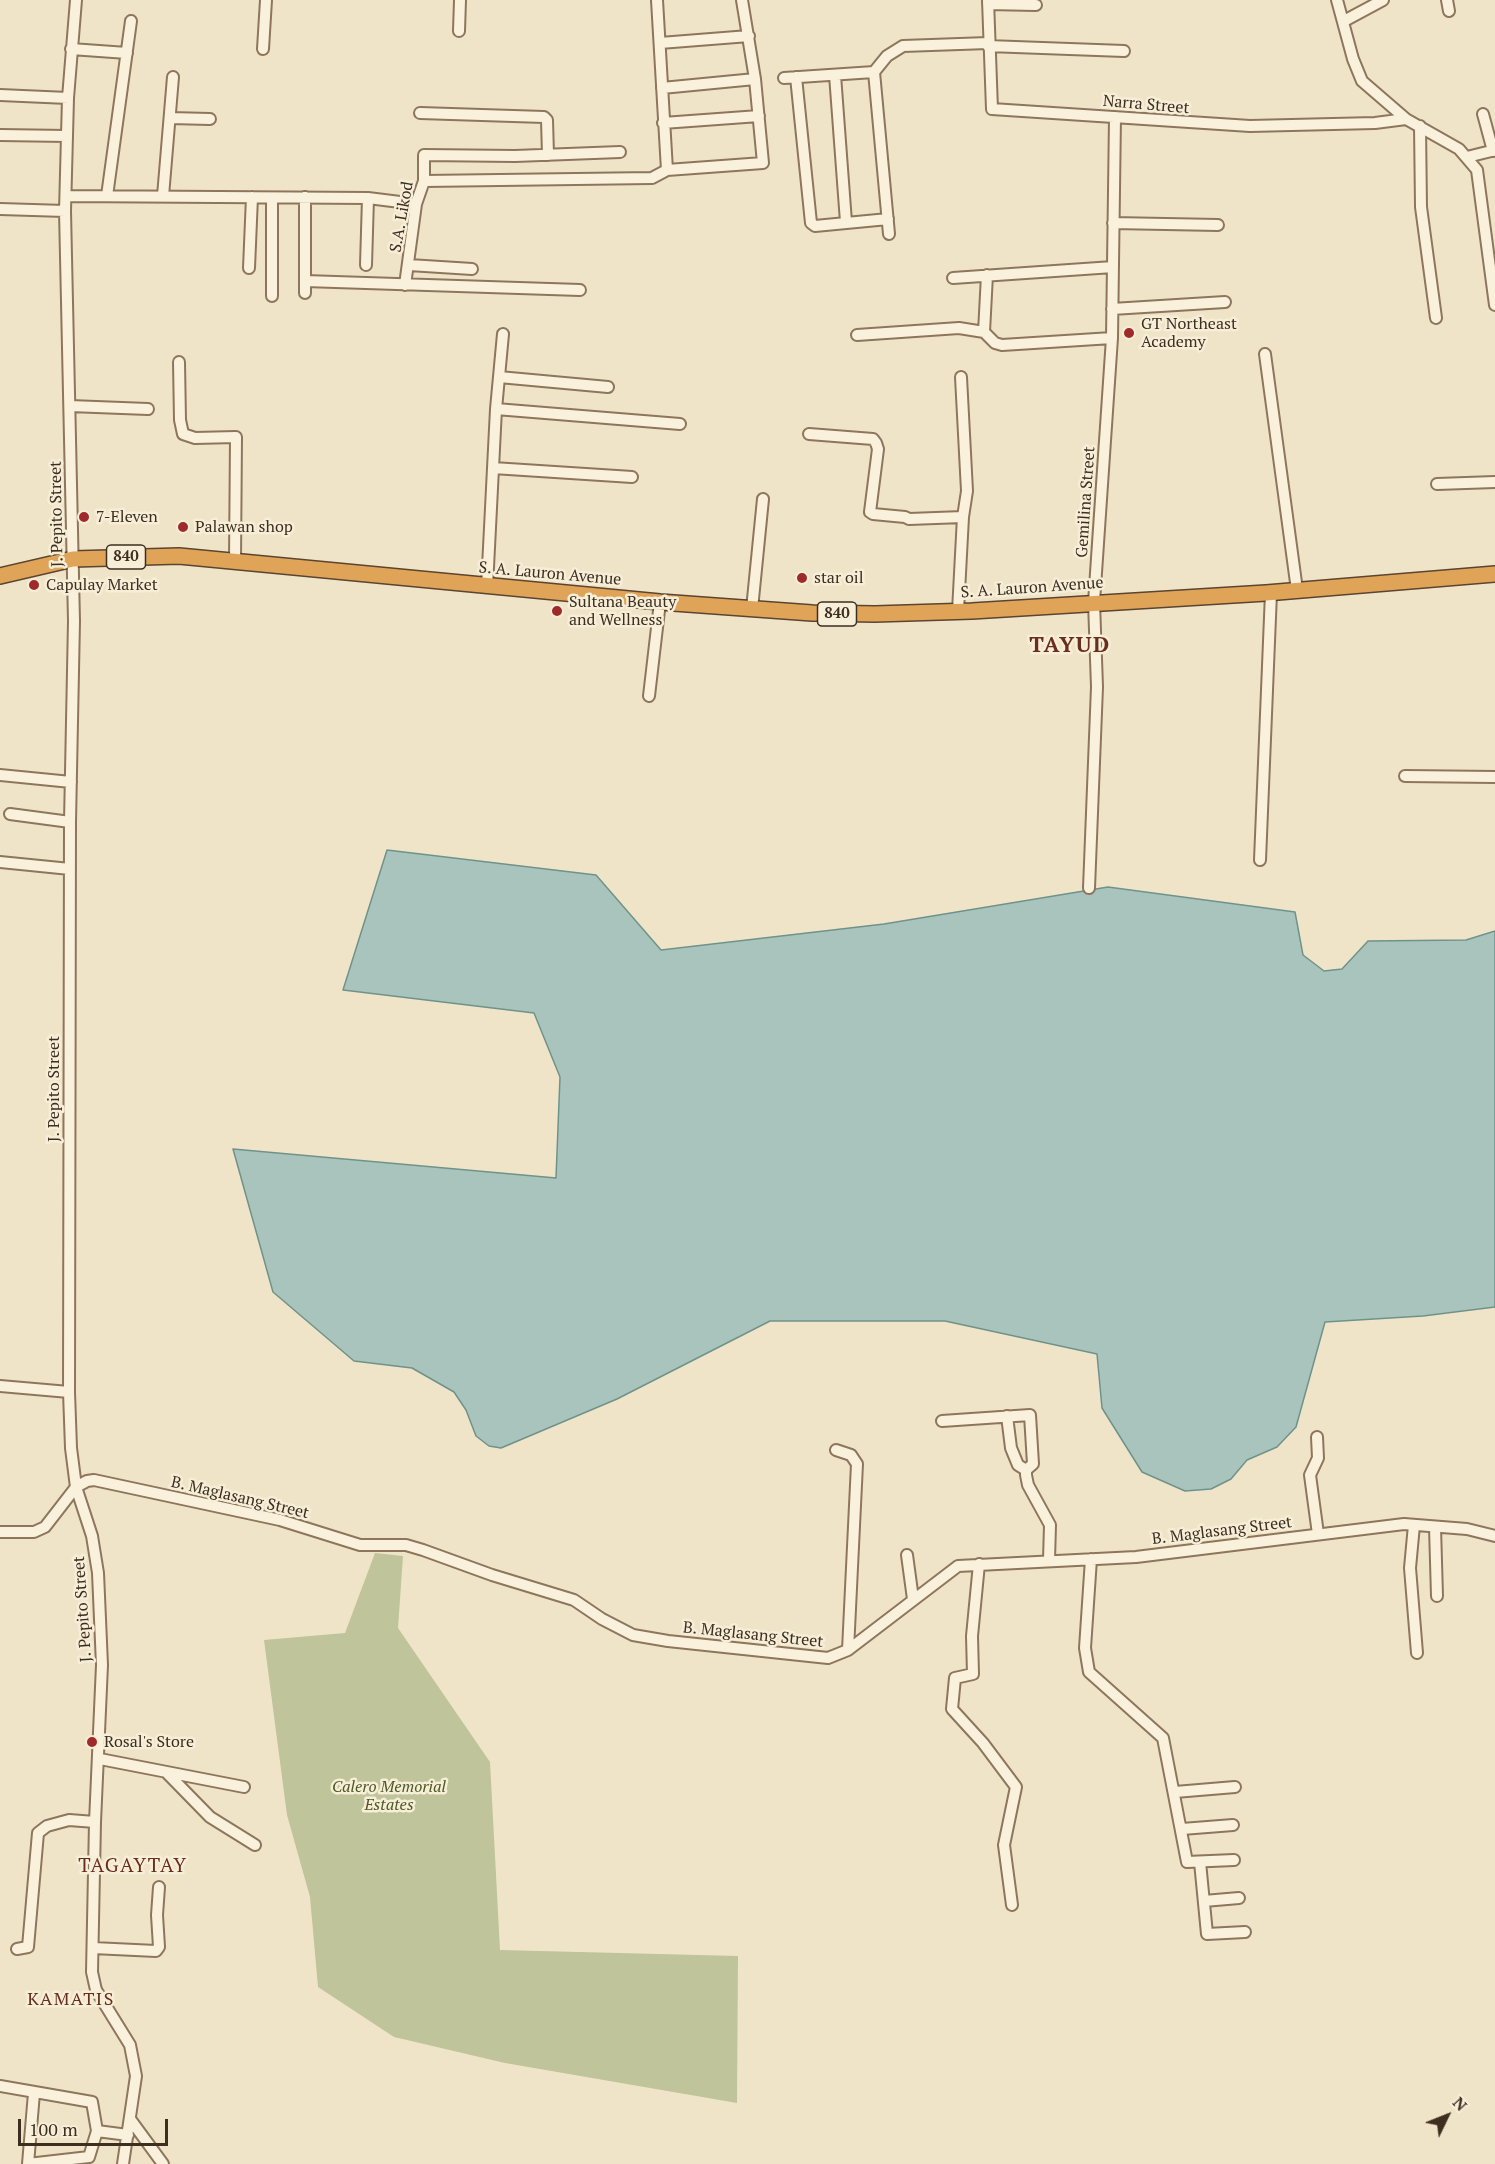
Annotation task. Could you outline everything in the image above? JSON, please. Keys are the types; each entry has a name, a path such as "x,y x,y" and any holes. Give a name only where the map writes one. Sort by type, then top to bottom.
{"highway":[{"name":"S. A. Lauron Avenue","path":"0,576 73,559 179,556 660,602 752,609 875,614 1271,592 1495,574"}],"street":[{"name":"J. Pepito Street","path":"76,0 68,98 65,211 73,559 69,1392 71,1448 76,1487 92,1536 98,1573 102,1665 100,1760 95,1822 92,1972 96,1990 130,2045 136,2076 123,2164"},
{"path":"263,49 266,0"},
{"path":"459,31 460,0"},
{"path":"657,0 667,170"},
{"path":"424,181 652,178 667,170 763,163 755,79 742,0"},
{"path":"1337,0 1353,59 1362,81 1406,119 1467,157 1477,170 1495,305"},
{"path":"1344,21 1383,0"},
{"path":"988,2 1036,4"},
{"name":"Narra Street","path":"988,2 992,110 1250,126 1375,123 1406,119"},
{"path":"107,196 131,21"},
{"path":"660,43 749,36"},
{"path":"889,234 874,72 887,56 903,45 988,45 1124,51"},
{"path":"71,50 127,53"},
{"path":"784,78 874,72"},
{"path":"835,75 846,222"},
{"path":"164,196 173,77"},
{"path":"796,77 809,220 815,226 888,219"},
{"path":"662,88 755,79"},
{"path":"0,95 68,98"},
{"path":"420,113 544,117 547,120 548,155 620,152"},
{"path":"1467,157 1494,150 1483,114"},
{"path":"663,123 759,116"},
{"name":"Gemilina Street","path":"1089,888 1097,687 1094,602 1112,338 1115,117"},
{"path":"170,118 210,119"},
{"path":"1420,126 1421,207 1436,318"},
{"path":"0,135 67,136"},
{"name":"S.A. Likod","path":"405,285 416,204 424,181 424,154 548,155"},
{"path":"67,196 368,198 416,204"},
{"path":"249,268 252,197"},
{"path":"305,197 305,292"},
{"path":"272,198 272,296"},
{"path":"366,265 368,198"},
{"path":"0,210 65,211"},
{"path":"1113,223 1218,225"},
{"path":"409,265 472,269"},
{"path":"952,278 1113,267"},
{"path":"984,332 987,274"},
{"path":"305,281 580,290"},
{"path":"1113,309 1225,302"},
{"path":"857,335 959,328 984,332 994,343 1002,345 1112,338"},
{"path":"487,586 496,409 503,334"},
{"path":"1265,354 1297,590"},
{"path":"179,362 180,420 183,434 195,438 236,437 236,561"},
{"path":"499,377 608,387"},
{"path":"958,611 963,517 967,491 961,377"},
{"path":"70,406 148,409"},
{"path":"496,409 680,424"},
{"path":"808,434 873,439 878,449 870,512 873,514 909,519 963,517"},
{"path":"493,468 632,477"},
{"path":"1437,484 1495,482"},
{"path":"752,609 763,500"},
{"path":"1260,860 1271,592"},
{"path":"649,696 660,602"},
{"path":"0,775 71,782"},
{"path":"1405,776 1495,777"},
{"path":"10,814 70,822"},
{"path":"0,862 70,869"},
{"path":"0,1386 69,1392"},
{"path":"942,1422 1030,1415 1033,1464 1026,1470"},
{"path":"1006,1416 1011,1448 1018,1465 1026,1470"},
{"path":"1317,1437 1317,1458 1310,1475 1318,1534"},
{"path":"836,1450 850,1455 857,1464 848,1650"},
{"path":"1026,1470 1028,1485 1050,1525 1048,1560"},
{"name":"B. Maglasang Street","path":"76,1487 87,1480 94,1480 280,1520 360,1545 406,1545 574,1600 602,1619 641,1636 796,1657 828,1658 848,1650 954,1567 1048,1560 1136,1557 1318,1534 1414,1525 1467,1529 1495,1536"},
{"path":"0,1532 34,1532 45,1527 76,1487"},
{"path":"1414,1525 1410,1568 1417,1653"},
{"path":"1435,1527 1437,1596"},
{"path":"907,1555 913,1599"},
{"path":"1091,1559 1085,1648 1089,1672 1163,1738 1187,1862 1234,1860"},
{"path":"979,1564 972,1636 973,1674 955,1678 952,1709 983,1743 1015,1784 1004,1845 1012,1905"},
{"path":"100,1760 244,1787"},
{"path":"167,1773 210,1818 255,1845"},
{"path":"1175,1792 1235,1787"},
{"path":"17,1949 28,1947 38,1833 47,1826 69,1820 95,1822"},
{"path":"1182,1829 1233,1825"},
{"path":"1200,1862 1207,1935 1245,1932"},
{"path":"93,1948 156,1951 159,1947 157,1915 159,1887"},
{"path":"1204,1901 1239,1898"},
{"path":"0,2086 92,2102 96,2131 89,2157 28,2164 34,2093"},
{"path":"130,2119 164,2164"},
{"path":"96,2131 128,2135"}],"green space":[{"name":"Calero Memorial Estates","path":"375,1553 403,1556 398,1628 490,1762 500,1950 738,1956 737,2103 505,2063 394,2037 318,1987 310,1897 287,1815 264,1640 345,1633"}],"water":[{"path":"387,850 596,875 661,950 884,924 1108,887 1295,912 1303,955 1324,971 1342,969 1368,941 1466,940 1495,931 1495,1307 1423,1316 1325,1322 1296,1427 1277,1447 1247,1460 1231,1479 1211,1489 1185,1491 1142,1472 1102,1408 1097,1354 945,1321 770,1321 617,1399 501,1448 489,1446 476,1436 466,1410 454,1392 412,1368 354,1361 273,1292 233,1149 556,1178 560,1077 534,1013 343,990"}],"place":[{"name":"GT Northeast Academy","path":"1129,333"},
{"name":"7-Eleven","path":"84,517"},
{"name":"Palawan shop","path":"183,527"},
{"name":"star oil","path":"802,578"},
{"name":"Capulay Market","path":"34,585"},
{"name":"Sultana Beauty and Wellness","path":"557,611"},
{"name":"Rosal's Store","path":"92,1742"}],"district":[{"name":"TAYUD","path":"1070,646"},
{"name":"TAGAYTAY","path":"133,1866"},
{"name":"KAMATIS","path":"71,2000"}]}
